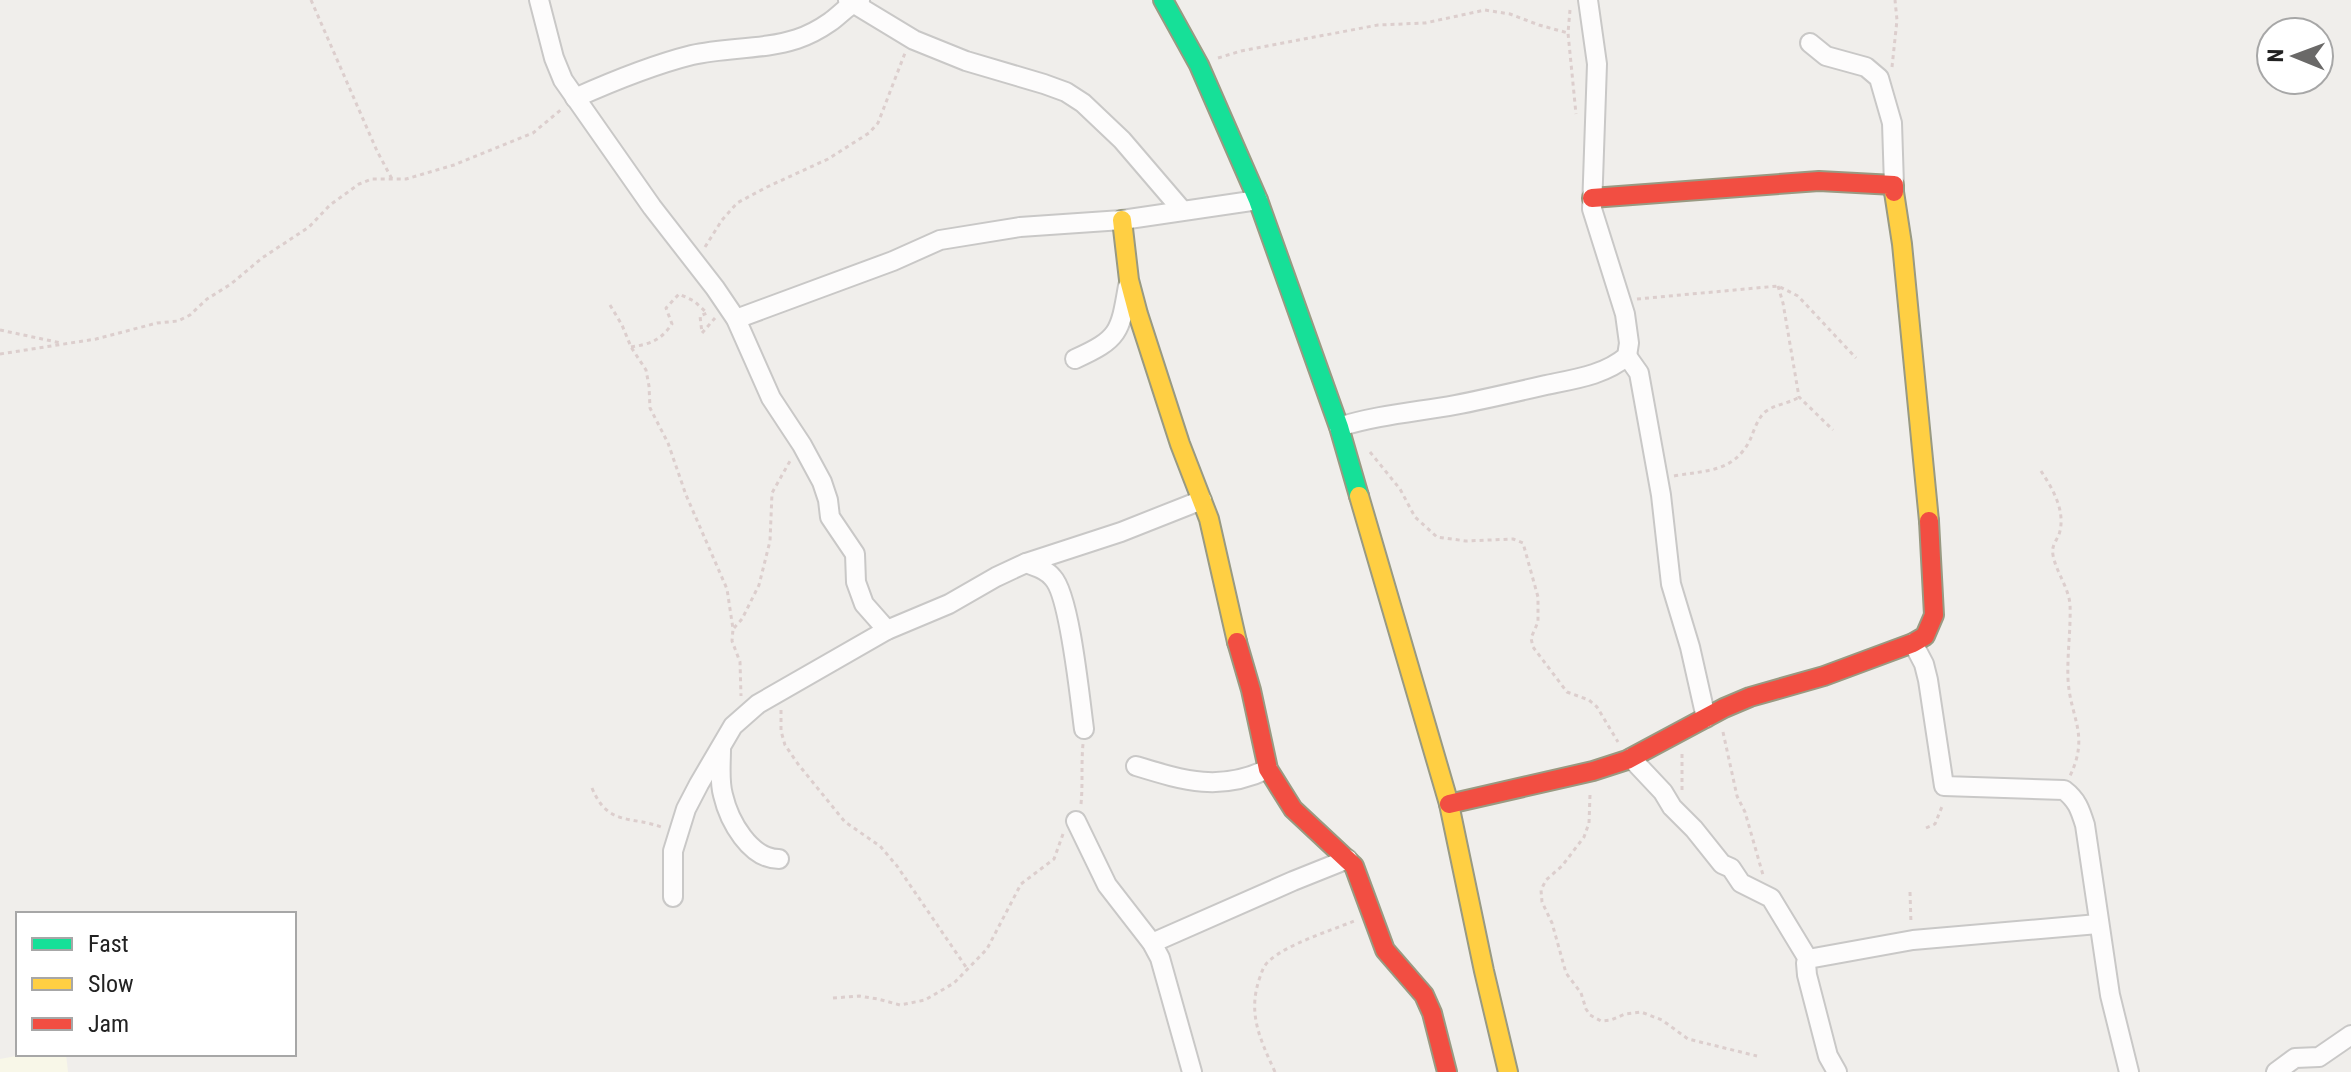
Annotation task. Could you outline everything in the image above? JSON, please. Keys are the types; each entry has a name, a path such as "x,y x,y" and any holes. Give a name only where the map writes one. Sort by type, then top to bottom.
{"street":[{"path":"539,0 563,80 731,312 771,398 822,482 830,517 855,554 856,582 864,604 887,630"},
{"path":"1163,0 1199,65 1258,200 1345,425 1449,804 1508,1072"},
{"path":"1588,0 1597,64 1592,209 1621,301 1629,343 1627,356 1639,373 1658,479 1671,584 1712,715"},
{"path":"575,98 637,72 695,55 794,40 813,33 854,1 914,40 966,61 1066,92 1083,103 1122,140 1182,210"},
{"path":"1449,804 1593,771 1629,759 1750,697 1824,676 1925,636 1934,615 1929,517 1894,185 1892,123 1879,78 1866,67 1826,56 1810,43"},
{"path":"1592,198 1819,181 1894,185"},
{"path":"731,312 893,261 940,240 981,231 1122,220 1258,200"},
{"path":"1122,220 1129,280 1180,444 1209,519 1268,769 1293,809 1348,859 1357,872 1385,950 1424,995 1432,1013 1447,1072"},
{"path":"1075,359 1109,341 1115,334 1121,322 1129,280"},
{"path":"1345,425 1457,405 1604,371 1627,356"},
{"path":"673,897 673,851 677,834 699,784 733,726 743,716 887,630 949,604 996,577 1026,563 1121,532 1202,500"},
{"path":"1026,563 1043,569 1060,587 1084,729"},
{"path":"1913,643 1928,680 1944,786 2064,790 2079,807 2085,825 2110,995 2129,1072"},
{"path":"721,747 722,793 728,810 761,856 779,859"},
{"path":"1629,759 1655,782 1672,807 1717,859 1731,868 1741,883 1767,894 1791,927 1808,959 1807,975 1828,1056 1837,1072"},
{"path":"1136,766 1177,779 1200,782 1233,782 1268,769"},
{"path":"1076,821 1107,885 1160,958 1192,1072"},
{"path":"1152,943 1348,859"},
{"path":"1808,959 1913,940 2098,924"},
{"path":"2276,1072 2295,1058 2319,1057 2351,1035"}],"path":[{"path":"311,0 392,179"},
{"path":"1570,0 1568,33 1576,125"},
{"path":"1884,94 1893,64 1897,20 1895,0"},
{"path":"1199,65 1241,51 1334,33 1378,25 1425,23 1485,10 1510,14 1568,33"},
{"path":"692,260 737,203 828,159 869,133 878,123 901,63 914,40"},
{"path":"0,354 96,339 157,323 178,321 309,227 330,205 359,184 372,179 421,176 506,145 533,133 575,98"},
{"path":"1621,301 1778,286 1798,296 1856,358"},
{"path":"1778,286 1799,397 1833,430"},
{"path":"631,347 658,341 664,335 672,324 666,308 679,294 694,301 707,313 700,316 702,333 731,312"},
{"path":"610,305 646,370 650,408 668,443 686,495 727,589 732,641 740,662 743,716"},
{"path":"0,330 64,343"},
{"path":"1658,479 1730,464 1740,455 1761,415 1778,404 1799,397"},
{"path":"1345,425 1400,489 1415,517 1437,537 1466,541 1513,539 1523,543 1538,597 1538,622 1531,638 1533,647 1567,692 1589,700 1597,707 1629,759"},
{"path":"733,629 751,603 765,566 770,541 772,493 802,445"},
{"path":"2041,471 2056,494 2060,532 2054,542 2053,555 2068,593 2071,621 2068,677 2080,729 2074,768 2064,790"},
{"path":"774,695 781,706 781,731 785,745 798,764 845,822 880,846 897,866 968,970"},
{"path":"1712,715 1733,768 1737,796 1745,812 1767,894"},
{"path":"833,998 859,996 900,1005 925,1000 954,983 968,970 993,940 1021,884 1054,859 1066,830 1076,821 1081,809 1084,779 1081,757 1084,729"},
{"path":"1679,732 1682,747 1680,813"},
{"path":"1593,771 1589,823 1584,837 1562,866 1546,880 1541,890 1542,902 1552,923 1566,973 1581,993 1586,1009 1601,1021 1641,1012 1662,1020 1688,1039 1757,1056"},
{"path":"1926,828 1935,824 1940,815 1944,786"},
{"path":"592,788 598,802 620,818 655,824 677,834"},
{"path":"1910,892 1913,940"},
{"path":"1275,1072 1261,1042 1255,1019 1254,994 1267,962 1285,950 1371,914"}],"shaded area":[{"path":"66,1056 68,1072 0,1072 0,1059"}],"traffic: fast":[{"path":"1163,0 1199,65 1258,200 1339,427 1359,496"}],"traffic: slow":[{"path":"1894,192 1902,244 1929,521"},
{"path":"1122,220 1129,280 1138,314 1180,444 1209,519 1237,642"},
{"path":"1359,496 1449,804 1508,1072"}],"traffic: jam":[{"path":"1592,198 1819,181 1894,185 1894,192"},
{"path":"1449,804 1593,771 1627,760 1750,697 1824,676 1925,636 1934,615 1929,521"},
{"path":"1237,642 1268,769 1293,809 1354,866 1385,950 1424,995 1432,1013 1447,1072"}]}
